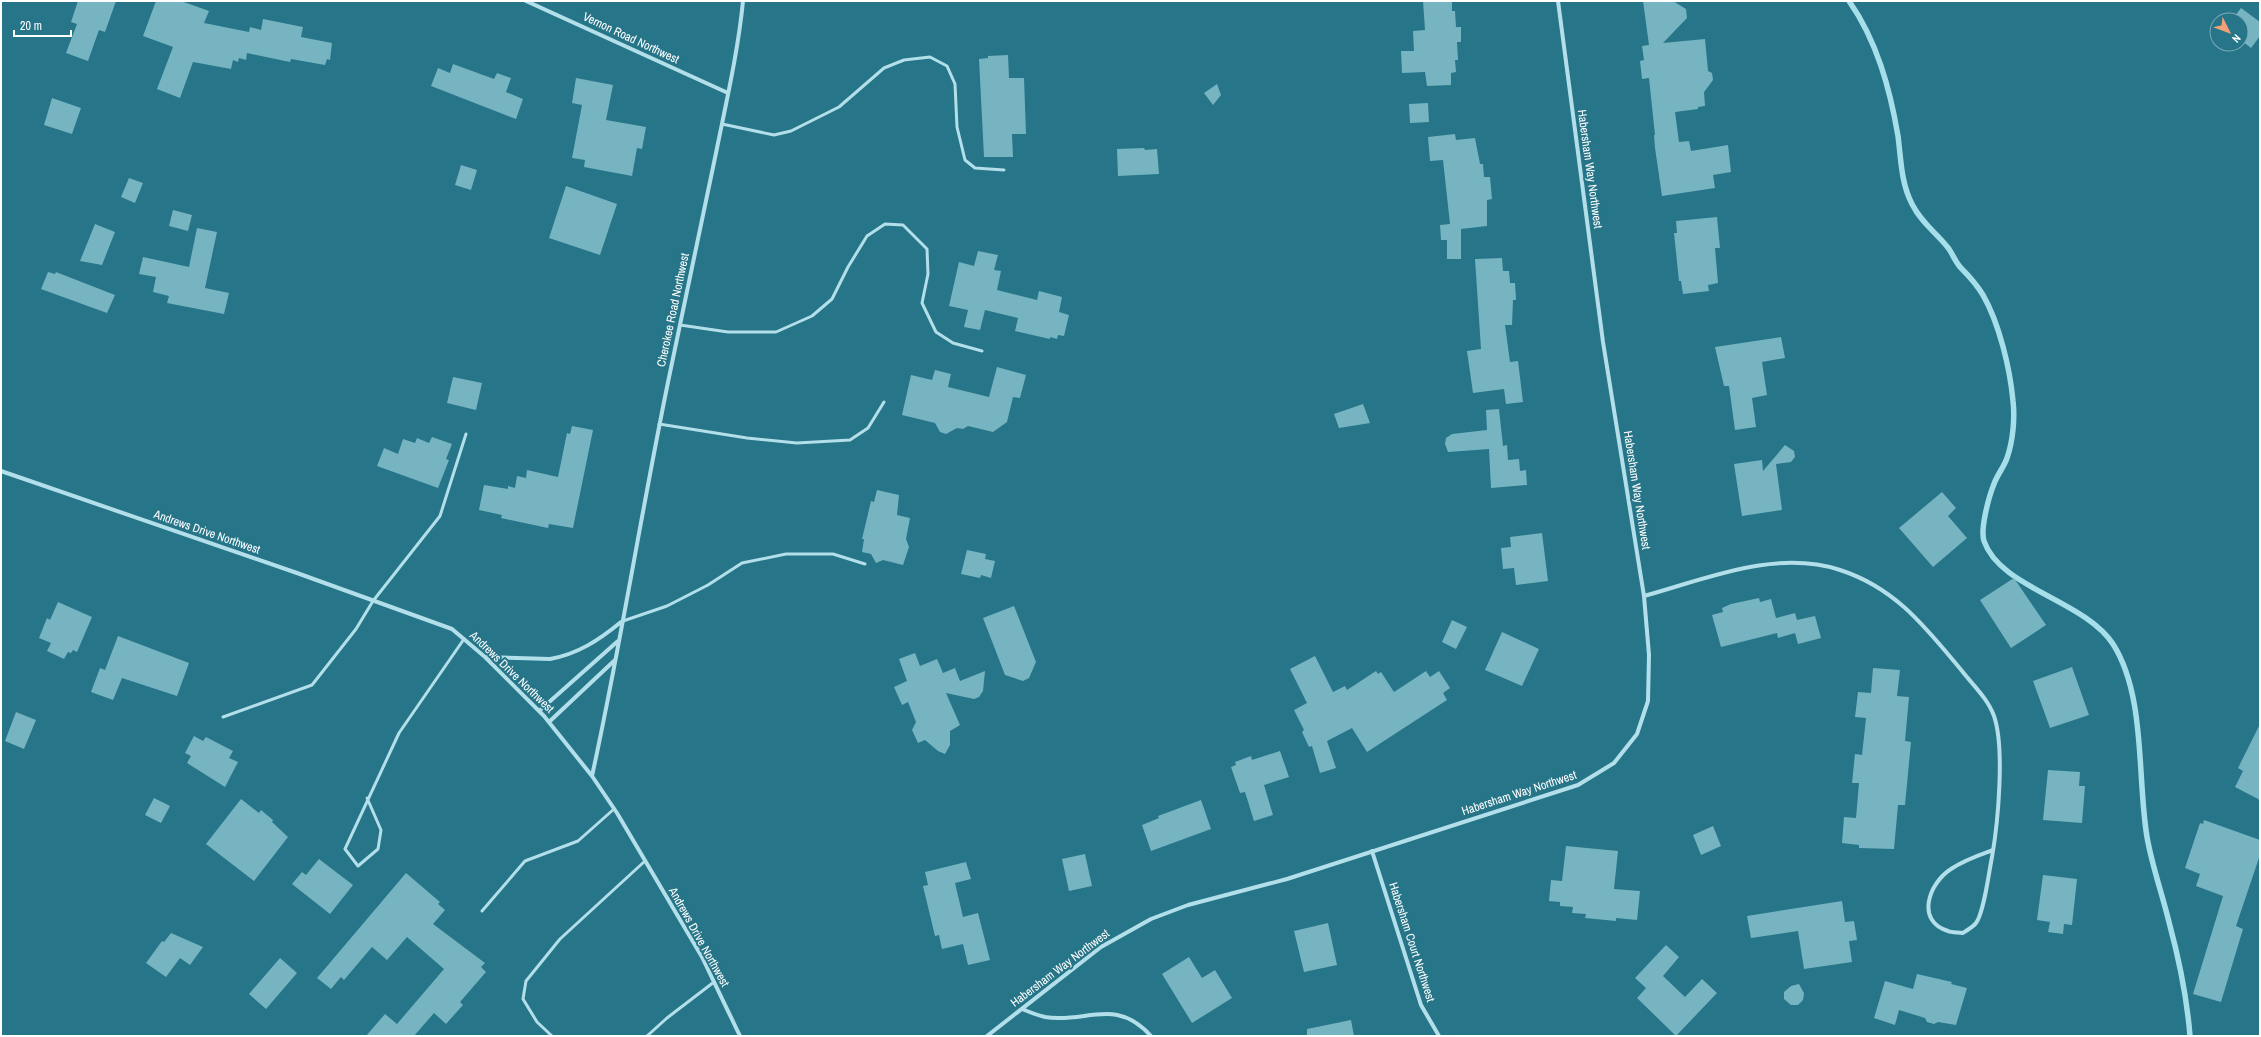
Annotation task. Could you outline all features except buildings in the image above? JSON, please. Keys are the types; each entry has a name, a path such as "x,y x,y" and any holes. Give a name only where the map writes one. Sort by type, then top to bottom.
{"street":[{"name":"Vernon Road Northwest","path":"526,1 728,93"},
{"name":"Cherokee Road Northwest","path":"592,776 616,660 621,622 659,424 722,124 741,26 743,1"},
{"name":"Habersham Way Northwest","path":"987,1036 1101,947 1151,919 1188,905 1287,879 1578,785 1614,763 1637,734 1648,702 1649,656 1644,596 1604,342 1558,1"},
{"name":"Andrews Drive Northwest","path":"1,471 452,629 485,656 539,711 592,776 614,809 702,957 740,1036"},
{"path":"1644,596 1745,568 1784,562 1812,564 1839,570 1864,580 1888,593 1922,624 1982,696 1994,714 1999,745 1997,827 1993,850 1985,895 1977,922 1963,932 1947,931 1933,922 1927,905 1932,887 1950,869 1993,850"},
{"path":"485,656 550,659 560,658 588,647 621,622"},
{"path":"539,711 618,640"},
{"path":"549,722 616,660"},
{"name":"Habersham Court Northwest","path":"1372,851 1421,1005 1439,1036"},
{"path":"1022,1009 1046,1017 1108,1013 1124,1017 1142,1026 1151,1036"}],"lane":[{"path":"722,124 774,135 791,131 839,107 884,68 904,60 930,58 947,66 955,84 957,127 964,160 975,168 1004,170"},
{"path":"680,326 728,332 776,332 812,316 832,300 848,266 867,236 885,224 903,225 927,249 928,274 922,303 936,332 953,343 982,351"},
{"path":"659,424 747,438 797,443 850,440 868,428 884,402"},
{"path":"223,717 312,685 356,629 373,601 440,516 466,434"},
{"path":"621,622 667,606 708,585 742,563 786,554 833,554 865,564"},
{"path":"367,798 381,830 378,849 358,866 345,849 367,798 399,733 464,639"},
{"path":"482,911 525,861 578,841 614,809"},
{"path":"552,1036 537,1022 523,999 526,981 560,939 645,861"},
{"path":"647,1036 667,1018 714,982"}],"waterway":[{"path":"1849,1 1867,32 1881,66 1891,101 1908,196 1920,217 1949,249 1959,266 1973,281 1983,295 1989,306 2003,346 2012,388 2014,422 2011,444 2007,458 1995,481 1988,504 1983,529 1984,541 1993,557 2007,571 2024,583 2064,604 2100,629 2113,644 2124,665 2136,712 2147,837 2173,936 2185,993 2190,1036"}]}
